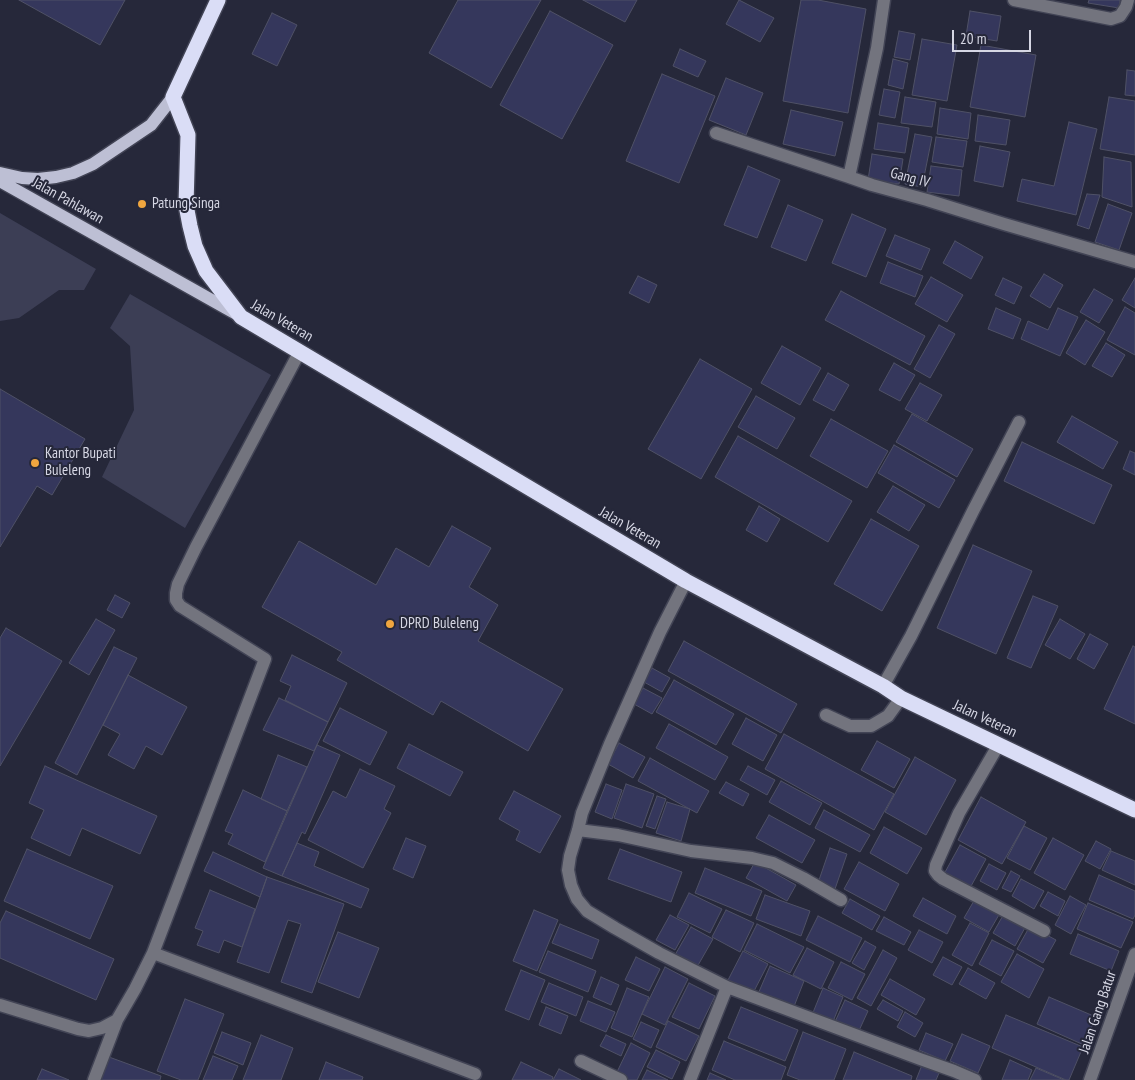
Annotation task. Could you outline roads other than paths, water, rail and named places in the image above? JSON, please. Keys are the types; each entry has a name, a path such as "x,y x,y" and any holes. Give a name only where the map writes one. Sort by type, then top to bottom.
{"highway":[{"path":"218,0 173,97 188,135 186,205 195,246 206,271 241,317"},
{"name":"Jalan Veteran","path":"241,317 686,581 901,698 1135,810"}],"main road":[{"path":"0,173 38,180 73,173 92,164 151,125 173,97"},
{"name":"Jalan Pahlawan","path":"0,181 121,249"},
{"name":"Jalan Veteran","path":"121,249 241,317"}],"street":[{"path":"849,177 884,0"},
{"path":"1014,0 1111,19 1120,16 1128,0"},
{"name":"Gang IV","path":"716,133 872,185 1135,262"},
{"path":"94,1080 117,1020 135,989 152,953 265,659 180,606 176,600 178,584 300,351"},
{"path":"882,686 912,636 1018,422"},
{"path":"686,581 660,632 610,744 582,813 568,870 571,885 577,899 587,911 659,953 727,987 920,1059 952,1075 976,1080"},
{"path":"826,715 850,726 871,726 888,716 901,698"},
{"path":"999,744 959,813 935,871 943,879 1044,931"},
{"path":"578,830 618,835 691,851 752,858 774,863 841,900"},
{"path":"152,953 475,1074"},
{"name":"Jalan Gang Batur","path":"1090,1080 1135,954"},
{"path":"690,1080 727,987"},
{"path":"0,1005 89,1031 102,1028 117,1020"},
{"path":"581,1061 621,1080"}],"place":[{"name":"Patung Singa","path":"142,204"},
{"name":"Kantor Bupati Buleleng","path":"35,463"},
{"name":"DPRD Buleleng","path":"390,624"}]}
